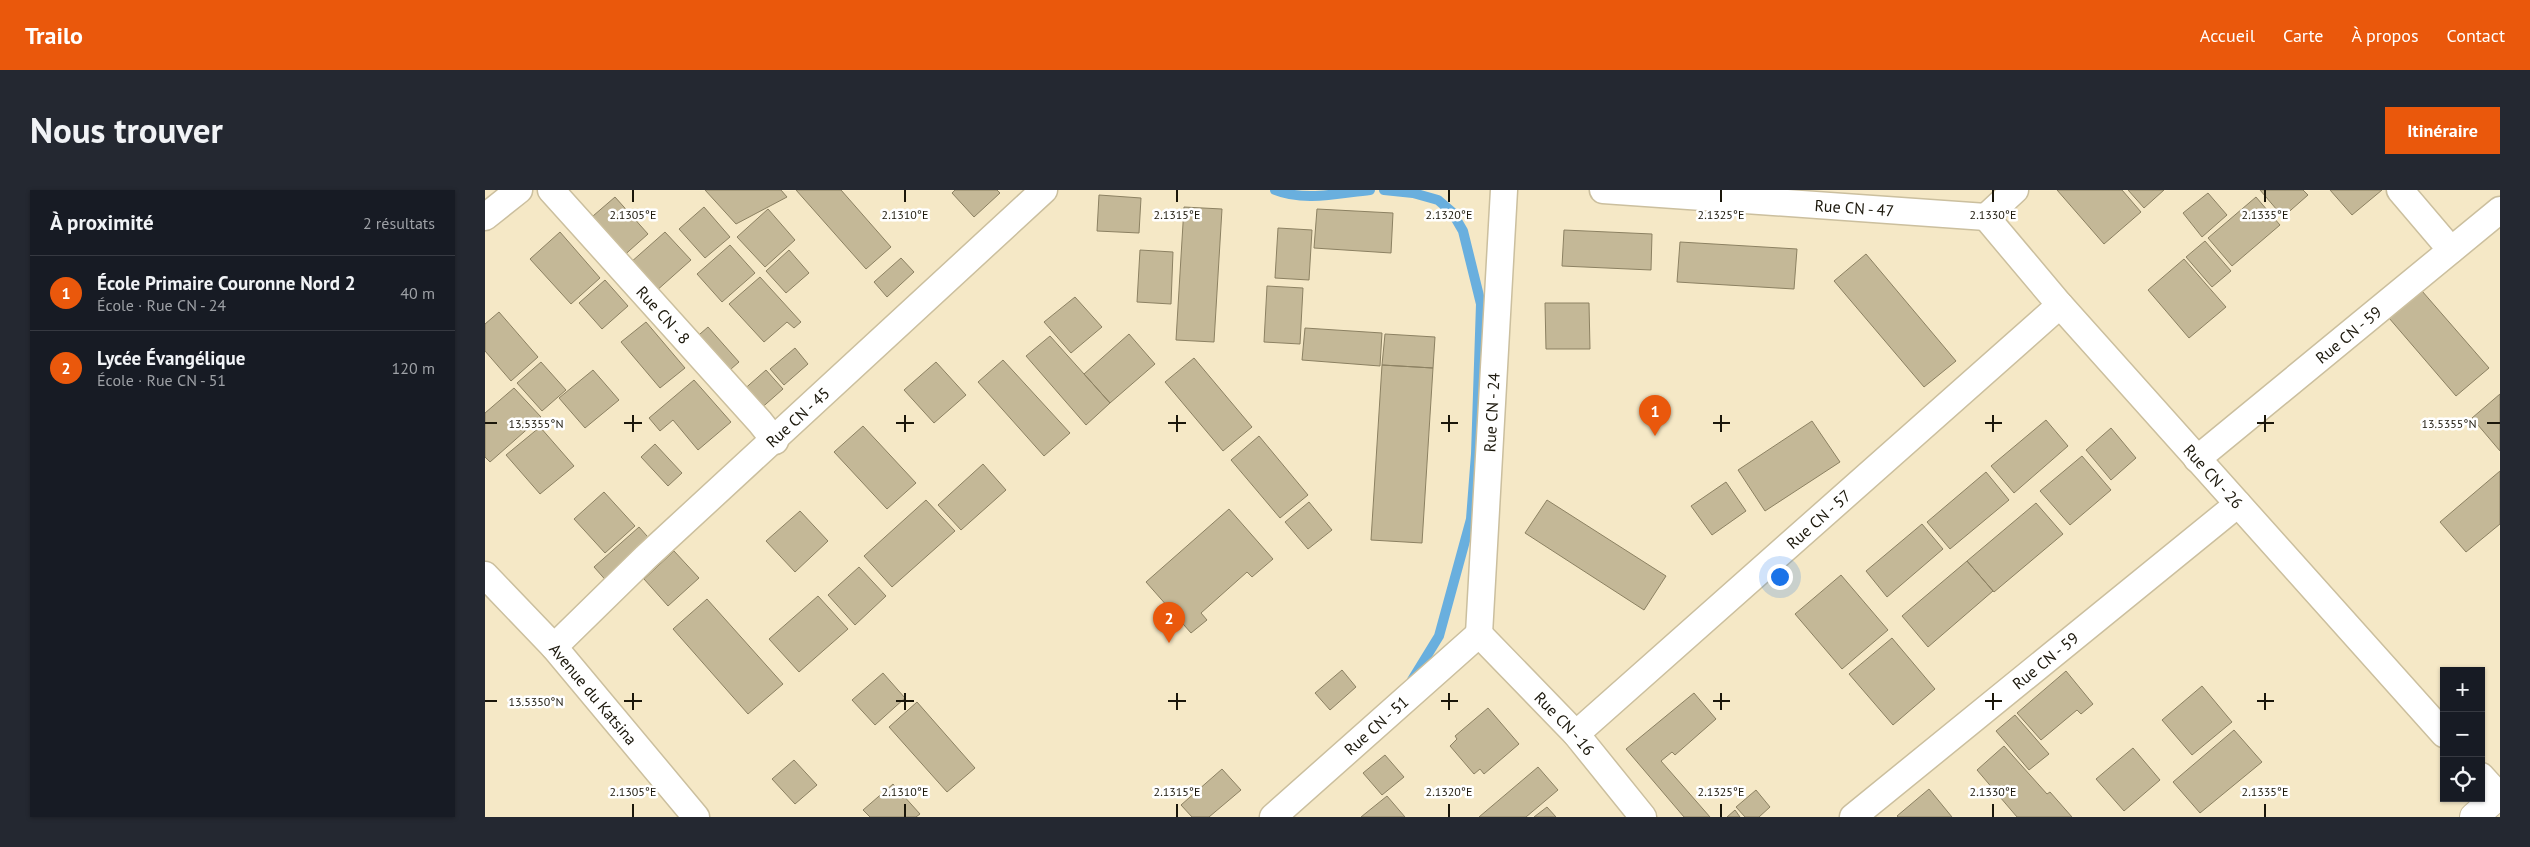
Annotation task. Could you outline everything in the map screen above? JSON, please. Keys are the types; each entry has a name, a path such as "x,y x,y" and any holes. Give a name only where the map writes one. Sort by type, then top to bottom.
{"street":[{"path":"485,218 519,190"},
{"name":"Rue CN - 8","path":"551,190 775,441"},
{"name":"Rue CN - 45","path":"554,647 646,558 775,441 1044,190"},
{"name":"Rue CN - 24","path":"1479,634 1504,190"},
{"name":"Rue CN - 47","path":"1603,190 1986,217"},
{"path":"1986,217 2015,190"},
{"path":"2400,190 2451,250"},
{"name":"Rue CN - 59","path":"2197,459 2500,210"},
{"name":"Rue CN - 26","path":"1986,217 2060,305 2440,730"},
{"name":"Rue CN - 57","path":"1576,734 2060,305"},
{"name":"Rue CN - 59","path":"1853,817 2238,504"},
{"name":"Avenue du Katsina","path":"485,575 554,647 696,817"},
{"name":"Rue CN - 16","path":"1479,634 1576,734 1643,817"},
{"name":"Rue CN - 51","path":"1273,817 1479,634"},
{"path":"2474,817 2495,791"}],"building":[{"path":"705,190 781,190 787,197 736,224"},
{"path":"796,190 841,190 891,247 866,269"},
{"path":"955,190 997,190 1000,193 974,217 952,193"},
{"path":"2057,190 2122,190 2141,212 2104,244"},
{"path":"2128,190 2164,190 2144,208"},
{"path":"2260,190 2303,190 2308,195 2283,217"},
{"path":"2330,190 2382,190 2352,215"},
{"path":"2208,193 2227,215 2202,237 2183,213"},
{"path":"1099,195 1141,198 1139,233 1097,231"},
{"path":"615,197 648,234 620,259 586,222"},
{"path":"2256,197 2280,225 2232,266 2208,238"},
{"path":"704,207 730,237 705,258 679,229"},
{"path":"1184,207 1222,209 1214,342 1176,340"},
{"path":"768,209 795,240 765,267 737,237"},
{"path":"1317,209 1393,213 1391,253 1314,248"},
{"path":"1278,228 1312,230 1309,280 1275,278"},
{"path":"1564,230 1652,234 1651,270 1562,266"},
{"path":"560,232 600,278 571,304 530,259"},
{"path":"665,232 691,260 655,292 630,263"},
{"path":"2205,241 2231,271 2212,287 2186,257"},
{"path":"1680,242 1797,249 1794,289 1677,282"},
{"path":"730,245 755,273 722,302 697,274"},
{"path":"789,250 809,273 786,293 766,271"},
{"path":"1140,250 1173,252 1171,304 1137,302"},
{"path":"1866,254 1956,361 1924,387 1834,281"},
{"path":"901,258 914,272 887,297 874,282"},
{"path":"2184,259 2226,307 2189,338 2148,290"},
{"path":"760,277 801,322 794,328 787,322 764,342 729,304"},
{"path":"605,280 628,306 602,329 579,303"},
{"path":"1267,286 1303,288 1300,344 1264,342"},
{"path":"2422,291 2489,368 2456,396 2389,318"},
{"path":"1075,297 1102,327 1071,353 1044,322"},
{"path":"1545,303 1589,303 1590,349 1546,349"},
{"path":"499,312 538,357 511,381 485,351 485,324"},
{"path":"646,322 685,368 660,388 621,342"},
{"path":"708,327 739,362 723,376 692,341"},
{"path":"1305,328 1382,333 1380,366 1302,360"},
{"path":"1129,334 1155,364 1110,403 1084,374"},
{"path":"1385,334 1435,337 1433,368 1382,365"},
{"path":"1050,336 1110,403 1086,425 1026,356"},
{"path":"795,348 808,364 784,385 770,369"},
{"path":"1194,358 1252,427 1223,451 1165,382"},
{"path":"1003,360 1070,433 1044,456 978,382"},
{"path":"541,362 566,390 542,411 517,383"},
{"path":"936,362 966,395 934,423 904,390"},
{"path":"1382,365 1433,368 1422,543 1371,540"},
{"path":"593,370 619,400 585,428 559,398"},
{"path":"766,370 783,389 758,411 741,392"},
{"path":"694,380 731,422 698,450 673,420 660,431 649,418"},
{"path":"514,388 541,417 490,462 485,457 485,413"},
{"path":"2500,394 2500,451 2472,418"},
{"path":"2046,420 2068,446 2014,493 1991,466"},
{"path":"1812,421 1840,462 1765,511 1738,470"},
{"path":"863,426 916,483 887,509 834,452"},
{"path":"540,427 574,466 540,494 506,455"},
{"path":"2111,428 2136,458 2111,480 2086,450"},
{"path":"1259,436 1308,495 1280,518 1231,460"},
{"path":"655,444 682,473 668,486 641,457"},
{"path":"2082,456 2111,490 2070,525 2040,491"},
{"path":"983,464 1006,490 961,530 938,505"},
{"path":"2500,471 2500,524 2466,552 2440,522"},
{"path":"1986,472 2009,500 1950,549 1927,522"},
{"path":"1726,482 1746,511 1712,535 1691,506"},
{"path":"604,492 635,526 605,553 574,519"},
{"path":"926,500 955,531 892,587 864,556"},
{"path":"1547,500 1666,576 1644,610 1525,533"},
{"path":"1309,502 1332,530 1308,549 1285,522"},
{"path":"2036,503 2063,534 1994,592 1967,561"},
{"path":"1229,509 1273,559 1252,577 1247,572 1201,613 1207,620 1191,633 1146,582"},
{"path":"800,511 828,541 795,572 766,541"},
{"path":"1922,524 1943,549 1887,597 1866,571"},
{"path":"639,527 655,545 610,585 594,567"},
{"path":"674,551 699,578 668,606 644,579"},
{"path":"1967,561 1993,591 1928,647 1902,616"},
{"path":"859,567 886,596 855,625 828,595"},
{"path":"1841,575 1888,630 1842,669 1795,614"},
{"path":"818,596 848,629 799,672 769,639"},
{"path":"707,599 783,684 748,714 673,629"},
{"path":"1892,638 1935,689 1893,725 1849,674"},
{"path":"1342,670 1356,687 1330,710 1315,693"},
{"path":"2066,671 2093,704 2081,714 2077,710 2041,740 2017,713"},
{"path":"883,673 905,698 875,725 852,700"},
{"path":"2202,686 2232,722 2192,755 2162,720"},
{"path":"1694,693 1716,719 1675,755 1672,752 1661,761 1710,817 1684,817 1626,749"},
{"path":"917,702 975,768 947,792 889,727"},
{"path":"1488,708 1519,744 1484,774 1480,769 1474,774 1450,746 1457,739 1455,736"},
{"path":"2015,715 2049,754 2029,770 1996,731"},
{"path":"2234,730 2262,762 2200,813 2173,782"},
{"path":"2004,746 2047,794 2050,792 2072,817 2017,817 1977,770"},
{"path":"2133,748 2160,780 2124,811 2096,779"},
{"path":"1385,755 1404,777 1382,795 1363,773"},
{"path":"794,760 817,785 795,804 772,779"},
{"path":"1538,767 1558,790 1526,817 1479,817"},
{"path":"1222,769 1241,790 1209,817 1192,817 1181,805"},
{"path":"893,784 920,814 916,817 870,817 863,810"},
{"path":"1929,789 1952,817 1897,816"},
{"path":"1756,790 1770,807 1759,817 1745,817 1736,807"},
{"path":"1387,796 1405,817 1361,817"},
{"path":"1547,807 1556,817 1534,817"},
{"path":"1735,810 1740,817 1727,817"}],"waterway":[{"path":"1275,190 1286,194 1310,196 1370,190"},
{"path":"1384,190 1413,193 1438,200 1452,212 1463,231 1481,304 1476,454 1471,519 1439,636 1412,680"}],"place":[{"name":"École Primaire Couronne Nord 2","path":"1655,436"},
{"name":"Lycée Évangélique","path":"1169,643"}]}
